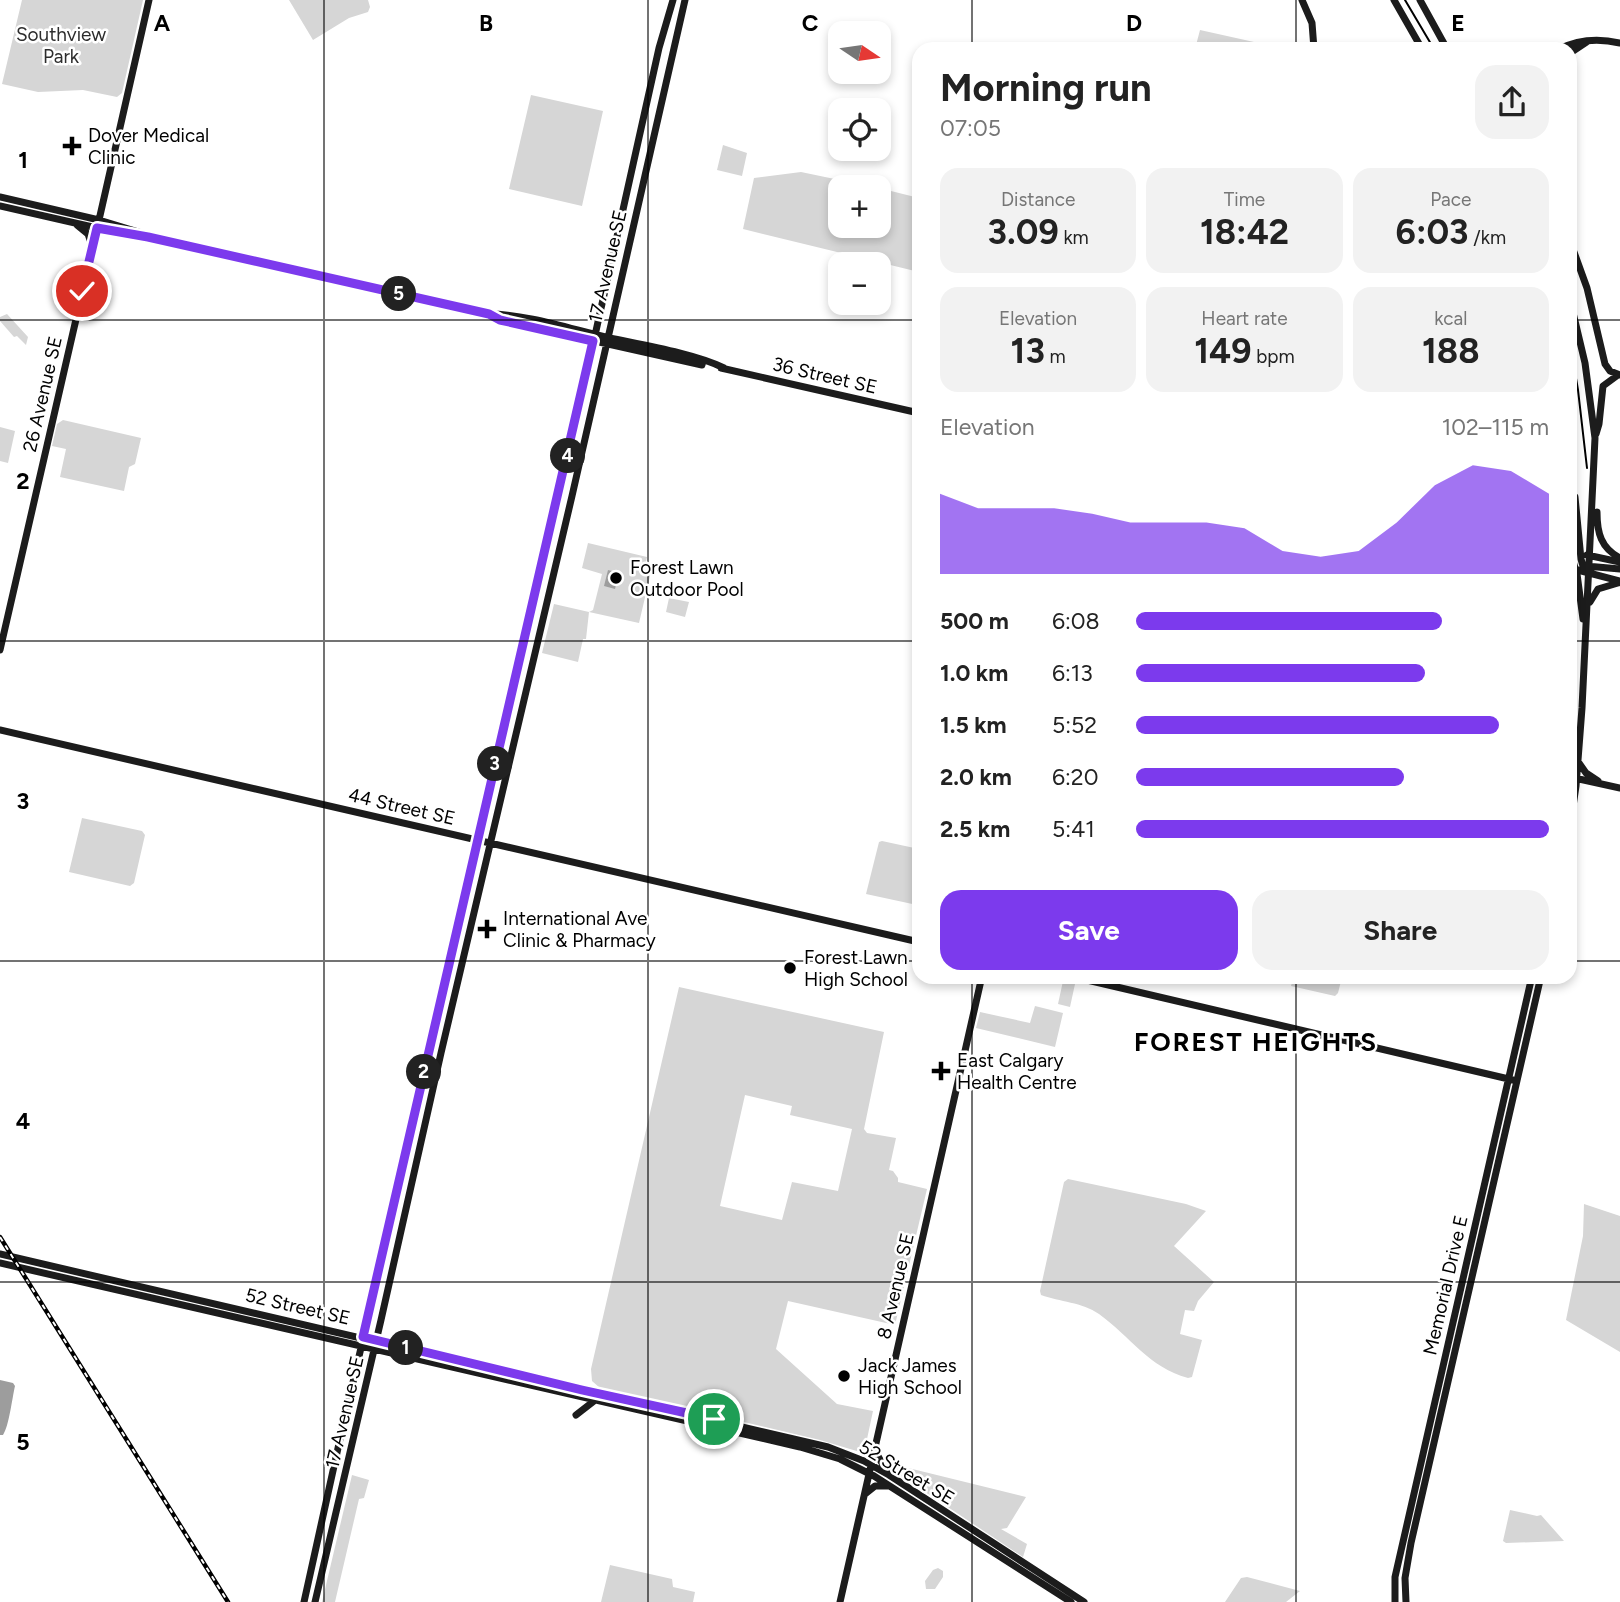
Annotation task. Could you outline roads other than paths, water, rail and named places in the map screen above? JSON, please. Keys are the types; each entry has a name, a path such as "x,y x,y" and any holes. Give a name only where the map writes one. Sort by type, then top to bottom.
{"main road":[{"name":"26 Avenue SE","path":"0,649 149,0"},
{"path":"674,0 679,8 674,32 676,39"},
{"name":"17 Avenue SE","path":"304,1602 659,48 674,0"},
{"name":"17 Avenue SE","path":"314,1602 685,0"},
{"path":"1301,0 1312,23 1313,42"},
{"path":"1394,0 1417,42"},
{"path":"1420,0 1443,42"},
{"path":"1577,49 1589,41"},
{"path":"1574,42 1620,43"},
{"name":"36 Street SE","path":"0,197 148,237 489,314 500,320 679,355 912,411"},
{"name":"36 Street SE","path":"0,206 73,223 98,224"},
{"path":"73,223 87,234 93,247"},
{"path":"1577,260 1587,288 1605,364 1610,371 1619,375"},
{"path":"1577,329 1585,363 1595,438 1589,556"},
{"path":"1595,438 1603,386 1619,375"},
{"path":"1594,492 1600,538 1608,550 1620,560"},
{"path":"1577,562 1589,556 1620,560"},
{"path":"1577,562 1620,569"},
{"path":"1577,562 1620,582"},
{"path":"1577,562 1587,609"},
{"path":"1577,562 1584,634"},
{"path":"1577,765 1587,609 1598,589 1620,582"},
{"name":"44 Street SE","path":"0,730 912,940"},
{"path":"1578,762 1586,774 1604,785"},
{"path":"1577,779 1620,788"},
{"name":"8 Avenue SE","path":"840,1602 980,984"},
{"path":"1104,984 1513,1080"},
{"name":"Memorial Drive E","path":"1406,1602 1405,1578 1411,1543 1513,1080 1513,1061 1530,984"},
{"name":"Memorial Drive E","path":"1395,1602 1395,1577 1513,1080 1539,984"},
{"path":"1492,1074 1513,1061"},
{"name":"52 Street SE","path":"0,1254 840,1459 889,1475 1084,1602"},
{"name":"52 Street SE","path":"0,1263 362,1341"},
{"name":"52 Street SE","path":"375,1345 808,1441 855,1457 892,1487 1071,1602"},
{"path":"576,1415 595,1401"},
{"path":"855,1457 874,1447 889,1475"},
{"path":"864,1494 875,1486 892,1487"}],"tram line":[{"path":"1405,0 1430,42"},
{"path":"1577,384 1587,468"}],"railway":[{"path":"0,1237 228,1602"}],"place":[{"name":"Dover Medical Clinic","path":"72,146"},
{"name":"Forest Lawn Outdoor Pool","path":"616,578"},
{"name":"International Ave Clinic & Pharmacy","path":"487,929"},
{"name":"Forest Lawn High School","path":"790,968"},
{"name":"East Calgary Health Centre","path":"941,1071"},
{"name":"Jack James High School","path":"844,1376"}],"district":[{"name":"FOREST HEIGHTS","path":"1256,1042"}],"park label":[{"name":"Southview Park","path":"61,45"}]}
